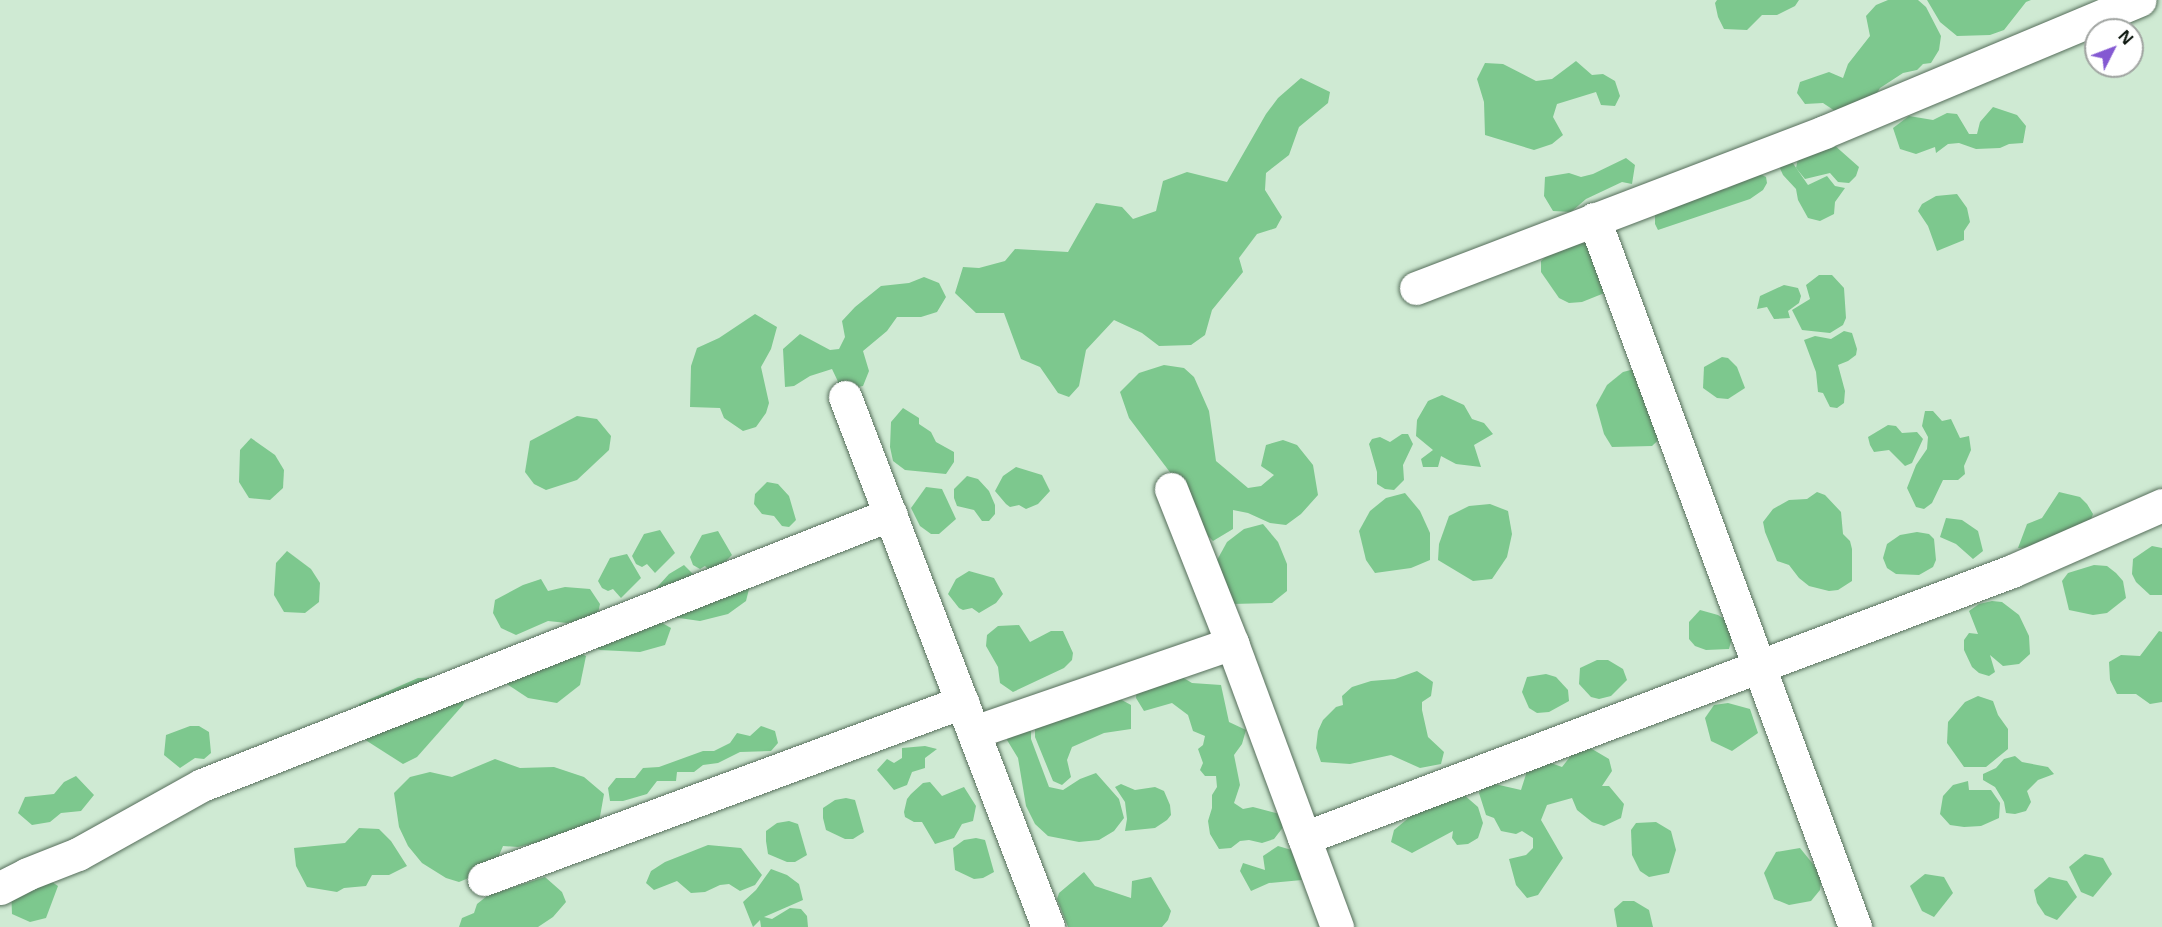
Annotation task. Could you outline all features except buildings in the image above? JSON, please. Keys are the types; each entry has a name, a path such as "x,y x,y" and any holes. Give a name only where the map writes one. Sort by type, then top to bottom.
{"street":[{"path":"1416,288 1824,132 2140,0"},
{"path":"1594,219 1855,927"},
{"path":"845,397 1048,927"},
{"path":"1171,489 1232,643 1337,927"},
{"path":"1304,838 2012,571 2162,505"},
{"path":"0,888 27,874 78,854 202,785 891,514"},
{"path":"974,732 1232,643"},
{"path":"484,879 962,702"}],"green space":[{"path":"1717,0 1799,0 1795,6 1777,15 1762,15 1747,30 1724,29 1718,17 1715,3"},
{"path":"1888,0 1918,0 1926,7 1941,36 1939,50 1931,63 1923,64 1917,70 1903,73 1880,88 1874,98 1838,113 1823,103 1805,104 1797,93 1800,82 1829,72 1843,78 1848,64 1870,36 1866,16 1876,5"},
{"path":"1927,0 2031,0 2026,2 2004,30 1990,35 1957,36 1940,22"},
{"path":"1576,61 1592,75 1603,74 1615,81 1620,96 1615,106 1601,105 1596,92 1557,104 1553,117 1563,135 1552,144 1534,150 1485,135 1484,102 1477,79 1485,63 1503,64 1536,81 1552,79"},
{"path":"1301,78 1330,92 1328,103 1299,127 1289,155 1266,173 1265,190 1282,217 1276,228 1257,234 1239,258 1243,272 1212,310 1205,335 1191,345 1159,346 1142,333 1114,320 1086,350 1079,386 1069,397 1058,393 1040,367 1021,359 1004,313 976,313 955,293 963,267 979,268 1005,261 1015,249 1068,252 1096,203 1122,207 1133,219 1156,211 1163,181 1187,172 1227,182 1266,114 1278,98"},
{"path":"1993,107 2017,115 2026,126 2023,143 2009,144 2000,148 1976,149 1959,143 1948,144 1936,153 1935,147 1916,154 1900,149 1893,128 1909,116 1933,120 1947,113 1957,114 1969,134 1977,134 1980,122"},
{"path":"1833,144 1859,167 1856,176 1849,183 1838,182 1830,173 1805,179 1796,168 1799,154"},
{"path":"1626,158 1635,165 1632,184 1622,182 1586,199 1571,212 1553,211 1544,196 1545,177 1569,173 1581,177 1593,174"},
{"path":"1790,159 1808,185 1827,176 1835,186 1845,188 1835,202 1834,214 1820,221 1808,218 1798,200 1796,189 1783,175 1779,166"},
{"path":"1758,173 1766,177 1767,183 1763,190 1750,199 1658,230 1655,215 1674,200 1694,200 1717,187 1726,189"},
{"path":"1957,194 1967,208 1970,222 1964,231 1964,240 1937,251 1928,226 1918,211 1922,204 1936,196"},
{"path":"1575,241 1598,247 1607,292 1582,302 1569,303 1559,298 1541,272 1541,261 1554,249"},
{"path":"1819,275 1832,275 1844,288 1846,318 1843,325 1830,333 1802,330 1792,310 1810,299 1806,285"},
{"path":"924,277 939,283 946,297 937,312 921,317 897,317 887,331 863,351 869,371 863,386 842,390 832,369 810,376 794,386 785,387 783,349 800,334 830,350 839,349 845,337 842,321 855,307 881,286 909,283"},
{"path":"1784,285 1798,288 1801,296 1799,303 1788,311 1790,318 1774,319 1767,307 1757,309 1760,296"},
{"path":"755,314 777,327 771,349 761,367 769,403 766,413 756,427 743,431 724,418 720,408 690,407 691,366 697,348 719,338"},
{"path":"1844,331 1852,333 1857,349 1856,355 1838,365 1845,391 1844,403 1837,408 1830,407 1823,393 1818,392 1816,372 1804,340 1815,336 1831,339"},
{"path":"1722,357 1728,358 1737,367 1745,388 1728,399 1717,398 1703,388 1704,367"},
{"path":"1164,365 1184,368 1194,377 1209,411 1216,461 1248,488 1261,486 1274,475 1261,466 1266,445 1283,440 1297,445 1313,465 1318,495 1301,514 1286,525 1270,523 1248,513 1233,510 1233,529 1213,541 1203,531 1198,517 1200,512 1129,418 1120,392 1139,373"},
{"path":"1642,367 1666,433 1652,446 1612,447 1604,434 1596,405 1607,385 1623,372"},
{"path":"1442,395 1464,405 1472,419 1484,423 1493,434 1474,445 1481,467 1456,464 1441,456 1438,467 1423,467 1421,459 1433,450 1416,436 1417,420 1428,401"},
{"path":"903,408 919,418 919,424 931,432 936,442 954,452 954,462 946,474 905,470 893,461 890,447 891,422"},
{"path":"1925,411 1933,411 1942,421 1951,419 1960,438 1969,436 1971,450 1964,466 1965,474 1958,480 1943,480 1932,503 1924,509 1916,507 1907,488 1916,465 1927,449 1928,437 1922,426"},
{"path":"577,416 597,419 611,436 609,450 577,480 546,490 534,484 525,472 530,441"},
{"path":"1888,425 1896,426 1902,433 1917,432 1923,439 1912,463 1905,466 1889,450 1874,452 1868,437"},
{"path":"1402,434 1408,434 1413,444 1403,465 1404,480 1394,490 1385,489 1377,484 1377,472 1369,444 1372,439 1380,437 1390,442"},
{"path":"251,438 275,455 284,470 283,488 270,500 249,498 239,482 240,450"},
{"path":"1016,467 1042,475 1050,491 1038,504 1026,509 1019,505 1010,507 995,491 1003,476"},
{"path":"967,476 978,479 989,491 995,505 995,514 989,521 982,521 974,510 957,506 954,489"},
{"path":"767,482 778,484 789,496 796,520 789,527 782,526 774,516 762,514 754,504 755,494"},
{"path":"926,487 942,489 956,519 939,534 931,534 920,526 911,508"},
{"path":"1817,492 1825,495 1841,512 1843,534 1850,541 1852,549 1852,581 1838,590 1829,591 1809,586 1789,565 1777,561 1765,532 1763,522 1773,509 1789,500 1807,499"},
{"path":"2059,492 2080,497 2087,504 2093,514 2089,525 2035,547 2018,548 2027,524 2042,518"},
{"path":"1405,493 1420,511 1430,533 1430,560 1411,568 1375,573 1366,560 1359,531 1370,511 1386,498"},
{"path":"1490,504 1508,511 1512,534 1507,557 1492,579 1473,581 1438,560 1439,544 1449,516 1469,506"},
{"path":"1946,518 1962,520 1978,531 1983,551 1973,559 1956,544 1940,537"},
{"path":"1263,524 1278,542 1287,564 1287,591 1272,603 1232,604 1216,562 1227,542 1244,529"},
{"path":"660,530 675,553 655,573 647,564 642,567 636,564 632,556 644,534"},
{"path":"718,531 732,555 713,574 705,566 700,569 693,565 690,557 702,535"},
{"path":"1917,532 1929,534 1934,539 1936,560 1933,567 1919,575 1896,574 1887,568 1883,558 1887,544 1900,535"},
{"path":"2152,546 2162,548 2162,595 2150,595 2136,582 2132,574 2133,559"},
{"path":"287,551 311,569 320,583 319,602 305,613 284,612 274,595 276,563"},
{"path":"627,554 641,578 621,598 613,589 608,591 602,588 598,581 610,558"},
{"path":"684,565 694,575 750,585 746,601 728,614 700,621 672,617 651,594 669,574"},
{"path":"2094,565 2107,566 2116,573 2123,581 2126,598 2107,613 2093,615 2069,610 2062,581 2068,573"},
{"path":"969,571 994,578 1003,594 996,603 979,613 972,608 963,610 959,608 948,594 956,579"},
{"path":"541,579 548,591 565,587 590,589 600,604 597,618 567,623 548,621 516,635 501,628 493,613 495,600 523,585"},
{"path":"1992,601 2002,602 2019,615 2029,636 2030,654 2019,664 2003,666 1990,655 1995,672 1989,676 1979,673 1972,667 1964,650 1964,640 1969,633 1978,634 1969,611 1979,604"},
{"path":"629,604 671,628 665,645 640,652 600,650 587,643"},
{"path":"1700,610 1718,615 1727,621 1732,638 1729,649 1706,650 1695,646 1689,639 1689,622"},
{"path":"1019,625 1030,642 1051,631 1063,631 1073,653 1072,660 1064,668 1013,692 1000,683 998,667 986,646 987,635 998,626"},
{"path":"2159,631 2162,632 2162,702 2150,704 2136,694 2117,694 2110,680 2109,662 2121,655 2140,656"},
{"path":"545,636 586,656 580,685 557,703 528,698 507,684 508,650"},
{"path":"1597,660 1608,660 1623,669 1627,680 1611,696 1599,699 1591,697 1579,684 1580,668"},
{"path":"1417,671 1433,682 1431,696 1422,702 1422,710 1428,737 1444,752 1441,764 1420,768 1391,755 1350,764 1321,762 1316,748 1318,731 1323,720 1336,707 1343,705 1342,696 1352,687 1371,681 1395,679"},
{"path":"1177,674 1192,683 1221,685 1229,722 1246,730 1242,744 1234,755 1240,785 1234,803 1243,809 1253,807 1284,815 1284,826 1274,839 1262,843 1249,840 1240,841 1231,848 1219,849 1210,834 1208,821 1212,808 1212,795 1217,787 1216,776 1205,776 1200,770 1203,763 1198,749 1203,745 1205,736 1193,731 1188,715 1172,703 1144,711 1136,698 1137,684"},
{"path":"1546,674 1556,677 1568,690 1569,701 1549,712 1537,713 1529,708 1522,692 1527,677"},
{"path":"447,677 467,695 463,705 417,757 403,764 356,734 359,704 418,678"},
{"path":"1978,696 1993,701 1998,715 2008,729 2008,749 1986,767 1964,767 1947,743 1948,722 1965,702"},
{"path":"1120,699 1131,705 1131,729 1104,733 1072,747 1067,760 1071,777 1062,785 1053,781 1035,737 1035,722"},
{"path":"1728,703 1750,709 1758,733 1732,751 1711,741 1705,718 1714,705"},
{"path":"1025,722 1031,731 1031,739 1049,787 1063,790 1080,779 1096,773 1119,799 1124,818 1114,831 1099,840 1079,842 1048,836 1035,824 1026,806 1018,758 1007,740 1008,733"},
{"path":"190,726 199,726 209,732 211,753 204,759 195,758 180,768 164,755 166,735"},
{"path":"761,726 775,731 778,743 771,751 740,752 718,763 703,765 694,772 677,772 676,781 657,781 647,794 623,801 610,801 608,788 616,778 635,778 643,768 659,767 703,751 714,751 730,743 737,733 750,736"},
{"path":"925,746 937,749 925,758 925,768 912,772 907,785 894,790 877,770 887,759 894,763 902,758 902,748"},
{"path":"1578,747 1592,749 1609,759 1612,771 1602,786 1609,786 1624,804 1621,818 1604,826 1592,822 1577,810 1572,798 1547,805 1541,820 1563,858 1538,895 1527,898 1516,885 1509,859 1526,855 1533,848 1533,838 1522,831 1516,834 1501,831 1494,818 1486,815 1479,793 1486,782 1521,790 1527,771 1551,763 1562,767"},
{"path":"2015,756 2022,762 2048,767 2054,774 2038,780 2027,791 2031,802 2026,811 2015,814 2006,813 2004,802 1995,787 1983,780 1983,774 1996,768 2004,759"},
{"path":"495,759 520,768 554,767 584,777 604,794 598,828 518,847 503,846 498,858 486,871 459,882 446,878 422,863 408,846 399,827 394,793 410,777 430,772 452,777"},
{"path":"76,776 94,795 81,811 61,813 50,822 32,825 18,813 25,797 54,794 64,782"},
{"path":"1968,781 1969,790 1991,790 2000,803 1999,818 1981,826 1964,827 1950,825 1940,814 1943,796 1953,785"},
{"path":"930,782 942,796 964,787 976,806 973,821 962,824 954,838 935,844 922,822 914,822 905,817 904,812 907,799 911,794 923,783"},
{"path":"1121,784 1135,790 1155,787 1164,791 1170,805 1171,815 1155,828 1125,831 1127,819 1125,802 1115,787"},
{"path":"1463,794 1478,807 1483,823 1478,838 1468,844 1457,845 1452,838 1453,831 1412,853 1391,842 1394,830 1417,811"},
{"path":"846,798 855,800 864,832 853,839 845,839 826,830 823,818 823,808 835,800"},
{"path":"789,821 798,824 807,855 795,862 787,862 768,854 766,841 766,831 777,823"},
{"path":"1656,822 1671,831 1676,850 1669,873 1649,877 1640,871 1632,855 1631,830 1636,823"},
{"path":"359,828 379,829 391,841 407,866 389,875 372,875 366,886 344,888 337,892 307,887 296,866 294,848 345,843"},
{"path":"976,838 985,840 994,872 983,878 974,879 955,870 953,848 964,840"},
{"path":"708,845 741,848 762,875 755,885 740,891 729,884 720,885 705,892 691,893 677,881 654,890 646,883 651,871 665,862"},
{"path":"1278,846 1295,851 1302,880 1269,883 1251,891 1240,871 1243,863 1265,870 1263,856"},
{"path":"1800,848 1822,875 1820,890 1811,901 1789,905 1774,899 1764,873 1776,852"},
{"path":"2085,854 2103,858 2112,874 2093,897 2081,892 2069,867"},
{"path":"771,869 787,875 799,884 803,900 764,917 772,919 790,908 801,909 807,916 808,927 761,927 760,920 753,927 743,902 756,890"},
{"path":"34,870 58,886 46,918 30,922 12,914 11,886"},
{"path":"1084,872 1095,886 1131,898 1132,881 1151,877 1171,911 1168,920 1162,927 1068,927 1057,899 1059,893"},
{"path":"1925,874 1944,877 1953,893 1934,917 1922,911 1910,886"},
{"path":"545,877 562,892 566,902 553,917 538,927 459,927 462,918 474,913 477,904 487,896"},
{"path":"2049,877 2067,881 2077,897 2057,920 2045,915 2037,903 2034,890"},
{"path":"1623,901 1634,901 1649,910 1653,927 1617,927 1614,909"}]}
